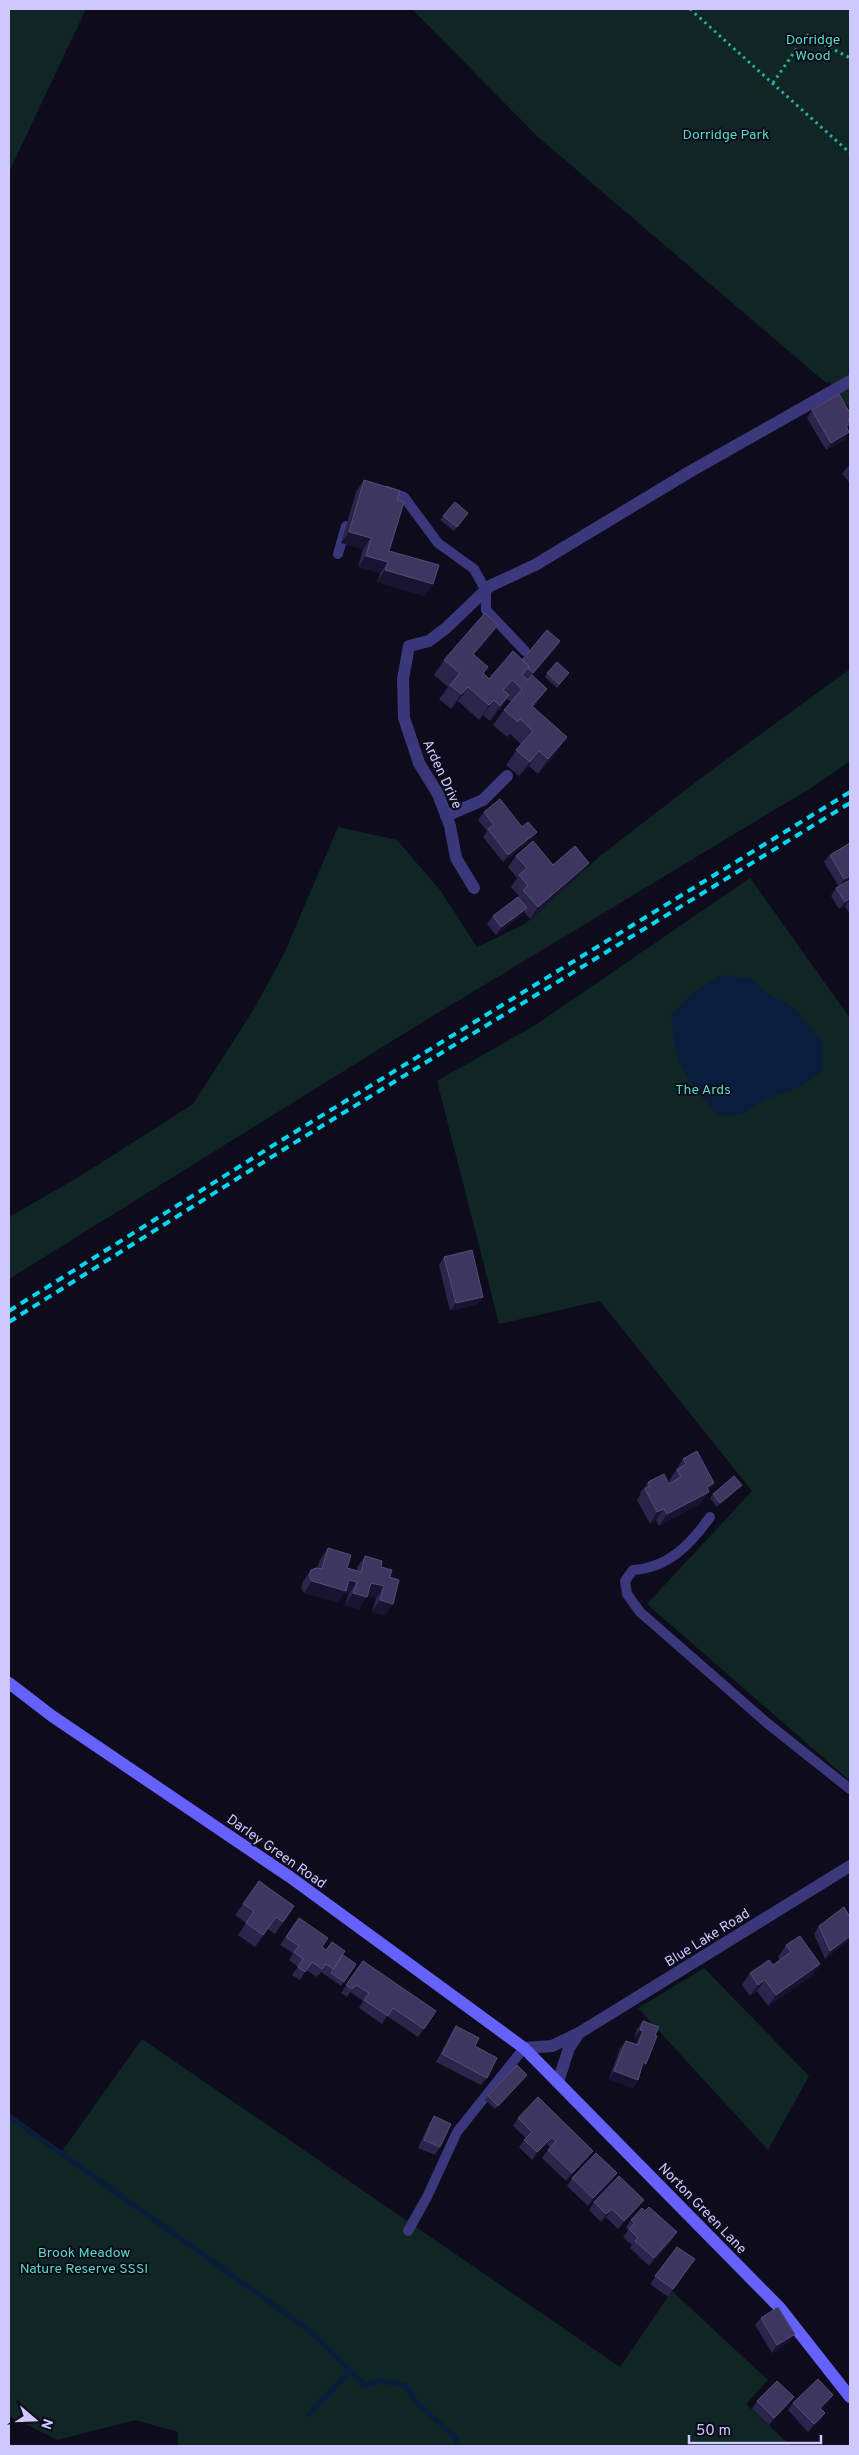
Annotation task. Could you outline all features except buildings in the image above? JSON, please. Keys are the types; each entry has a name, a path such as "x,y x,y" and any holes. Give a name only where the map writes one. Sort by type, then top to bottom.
{"street":[{"path":"486,591 490,586 535,565 691,471 850,381"},
{"name":"Arden Drive","path":"474,888 456,858 446,816 438,794 419,763 404,718 403,679 409,646 429,641 486,591"},
{"path":"446,816 483,800 507,776"},
{"name":"Darley Green Road","path":"9,1683 52,1716 290,1877 524,2048"},
{"name":"Blue Lake Road","path":"524,2048 552,2046 578,2033 850,1866"},
{"path":"558,2082 569,2048 578,2033"},
{"name":"Norton Green Lane","path":"524,2048 780,2308 850,2397"}],"lane":[{"path":"376,487 404,497 438,543 474,569 486,591 486,610 525,651"},
{"path":"338,554 348,519"},
{"path":"710,1517 678,1554 649,1569 633,1570 625,1581 627,1594 640,1612 767,1722 850,1789"},
{"path":"408,2231 427,2197 457,2132 524,2048"}],"path":[{"path":"690,9 850,153"},
{"path":"773,83 806,35 850,58"}],"green space":[{"path":"9,9 86,9 9,172"},
{"name":"Dorridge Park","path":"412,9 850,9 850,408 836,393 830,382 826,383 538,137"},
{"path":"850,669 850,761 811,788 426,1020 9,1279 9,1217 82,1175 193,1104 254,1009 284,954 338,827 397,840 440,890 477,947 525,924 600,856 705,775"},
{"name":"The Ards","path":"750,878 850,1018 850,1781 647,1604 752,1491 600,1301 499,1324 437,1081 537,1024"},
{"path":"704,1968 809,2076 768,2150 638,2008"},
{"name":"Brook Meadow Nature Reserve SSSI","path":"142,2039 620,2367 672,2291 768,2380 746,2404 791,2446 178,2446 178,2432 135,2420 58,2440 9,2416 9,2116 60,2154"}],"water":[{"path":"722,975 752,979 770,995 793,1007 822,1041 823,1070 802,1086 768,1098 742,1114 719,1116 699,1093 684,1070 675,1044 672,1014 692,993"}],"waterway":[{"path":"9,2116 310,2331 350,2371 309,2414"},
{"path":"350,2371 364,2385 383,2381 406,2386 417,2403 456,2438 457,2446"}],"railway":[{"path":"9,1311 277,1143 850,792"},
{"path":"9,1322 286,1148 850,803"}],"park label":[{"name":"Dorridge Wood","path":"813,48"}]}
